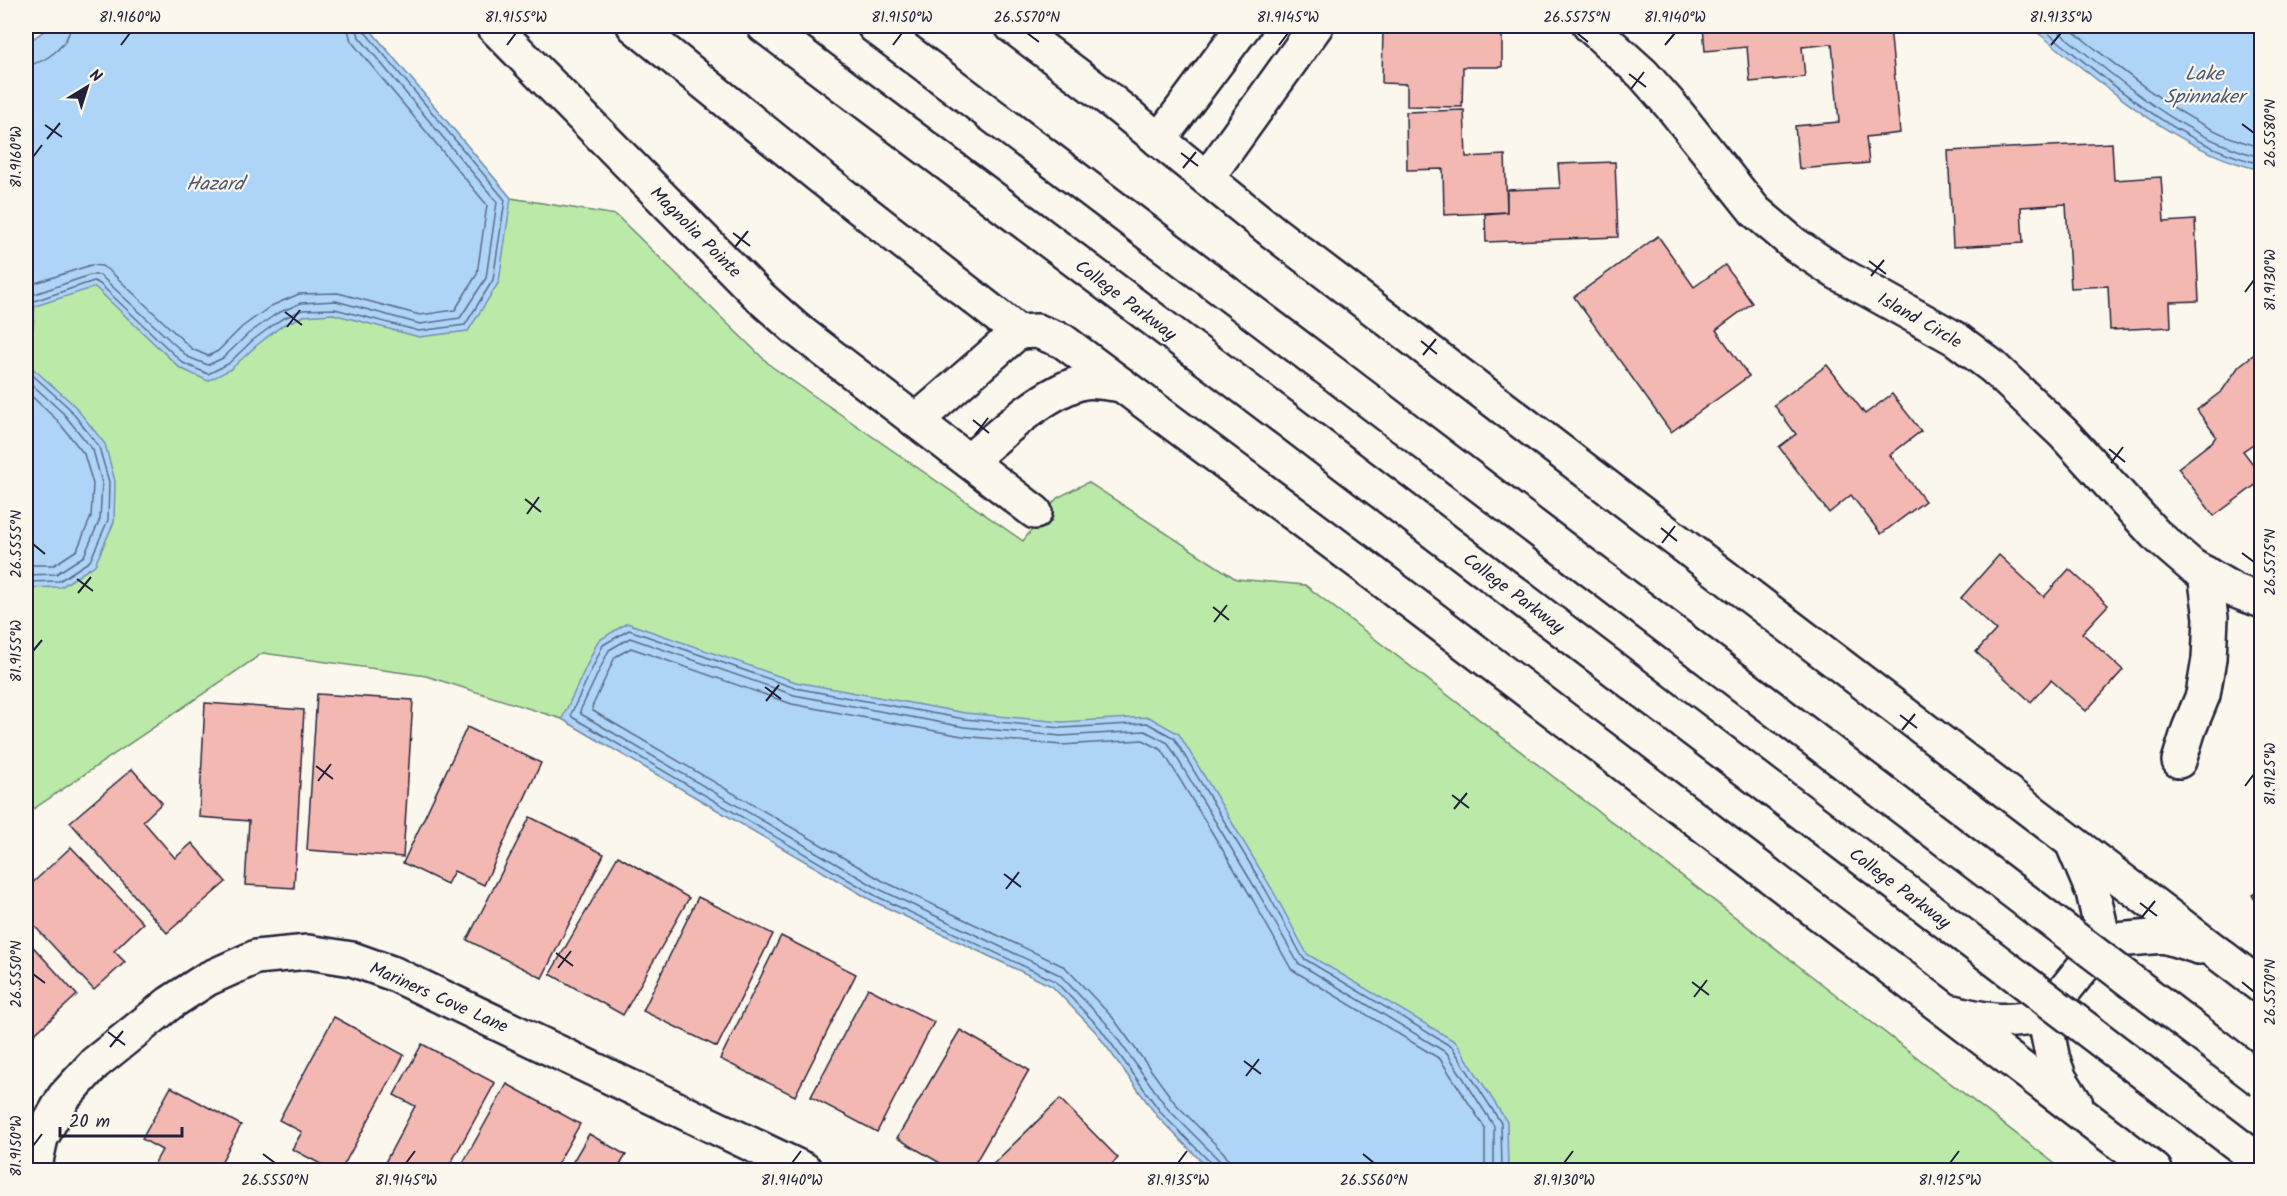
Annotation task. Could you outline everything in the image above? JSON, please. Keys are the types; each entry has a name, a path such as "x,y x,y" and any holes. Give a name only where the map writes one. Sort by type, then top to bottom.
{"main road":[{"name":"Magnolia Pointe","path":"493,26 760,297 795,328 1035,512"},
{"path":"634,26 819,176 1018,332"},
{"name":"College Parkway","path":"764,26 2262,1163"},
{"path":"874,26 2262,1081"},
{"path":"1012,26 1160,140 1273,232 2262,987"},
{"path":"1160,140 1244,26"},
{"path":"1207,178 1316,26"},
{"name":"Island Circle","path":"1590,26 1643,75 1755,211 1794,244 1836,272 1956,339 1994,367 2063,434 2155,534 2192,566 2233,590 2262,601"},
{"path":"916,421 1018,332 1037,331 1063,341 1360,563 2155,1170"},
{"path":"969,461 1020,418 1059,391 1082,382 1122,385"},
{"path":"2180,761 2189,729 2203,696 2209,659 2211,618 2205,573"},
{"path":"2072,843 2093,892 2103,941"},
{"path":"1944,1009 1987,1021 2014,1022 2044,1016 2103,941 2164,936 2217,953"},
{"name":"Mariners Cove Lane","path":"34,1170 41,1138 64,1097 95,1063 160,1011 207,979 256,957 308,952 352,959 394,974 805,1170"},
{"path":"2044,1016 2053,1060 2060,1079 2084,1116"}],"green space":[{"path":"51,26 367,26 511,198 616,215 771,366 1023,541 1057,498 1088,482 1236,579 1305,585 2063,1170 1210,1170 1158,1117 1096,1032 1052,986 873,901 562,719 426,676 263,653 26,814 26,44"}],"water":[{"name":"Hazard","path":"51,26 367,26 511,198 499,282 468,331 419,337 333,314 304,316 283,325 231,369 208,381 180,368 95,287 35,306 29,365 73,404 105,444 115,481 114,522 95,565 61,587 26,588 26,44"},
{"name":"Lake Spinnaker","path":"2029,26 2261,26 2261,170 2197,147 2167,130 2110,90"},
{"path":"627,623 796,682 965,713 1062,722 1149,717 1179,734 1272,889 1307,954 1456,1042 1507,1122 1508,1170 1210,1170 1158,1117 1096,1032 1052,986 873,901 562,719 598,641"}],"building":[{"path":"1383,26 1502,26 1502,67 1463,67 1462,107 1407,106 1407,84 1382,83"},
{"path":"1703,26 1854,26 1855,30 1890,27 1900,133 1866,137 1869,163 1799,169 1795,126 1839,122 1832,44 1802,47 1805,77 1750,82 1747,47 1705,51"},
{"path":"1464,110 1466,157 1505,155 1507,212 1444,215 1443,169 1407,170 1406,112"},
{"path":"2112,143 2114,180 2161,177 2164,222 2195,220 2199,301 2170,302 2171,327 2110,330 2108,286 2071,288 2066,204 2021,207 2023,243 1953,247 1948,151"},
{"path":"1615,162 1618,237 1486,242 1485,214 1507,212 1507,190 1560,188 1558,164"},
{"path":"1658,236 1694,287 1725,265 1752,303 1716,330 1749,376 1671,432 1574,297"},
{"path":"2257,352 2262,358 2262,438 2243,451 2262,476 2262,480 2214,516 2178,468 2213,441 2216,436 2197,410 2222,391 2239,366"},
{"path":"1827,365 1865,414 1892,394 1921,431 1890,455 1925,501 1881,534 1851,495 1829,513 1779,447 1796,434 1774,405"},
{"path":"1999,555 2044,597 2069,569 2108,605 2082,633 2123,670 2086,711 2051,680 2031,702 1976,652 1996,630 1961,598"},
{"path":"317,694 413,700 403,857 307,850"},
{"path":"205,703 304,710 294,888 245,885 249,821 199,817"},
{"path":"467,727 541,763 484,885 454,871 447,884 403,863"},
{"path":"132,769 162,803 143,821 175,858 192,843 226,882 167,933 70,822"},
{"path":"530,817 604,854 542,978 467,940"},
{"path":"71,847 143,923 114,951 125,962 94,990 26,917 26,889"},
{"path":"618,856 689,898 623,1015 550,974"},
{"path":"2262,889 2262,911 2252,895"},
{"path":"698,897 773,934 717,1047 643,1011"},
{"path":"781,936 856,974 795,1096 720,1059"},
{"path":"26,939 77,995 26,1042"},
{"path":"868,988 934,1022 877,1132 811,1097"},
{"path":"334,1017 404,1055 341,1170 332,1170 292,1149 302,1132 279,1120"},
{"path":"960,1030 1029,1070 971,1170 952,1170 897,1138"},
{"path":"422,1044 495,1083 447,1170 381,1170 415,1106 394,1095"},
{"path":"507,1084 580,1124 554,1170 459,1170"},
{"path":"171,1087 241,1125 217,1170 151,1170 162,1150 142,1139"},
{"path":"1060,1099 1118,1158 1106,1170 987,1170"},
{"path":"589,1134 626,1155 617,1170 568,1170"}]}
